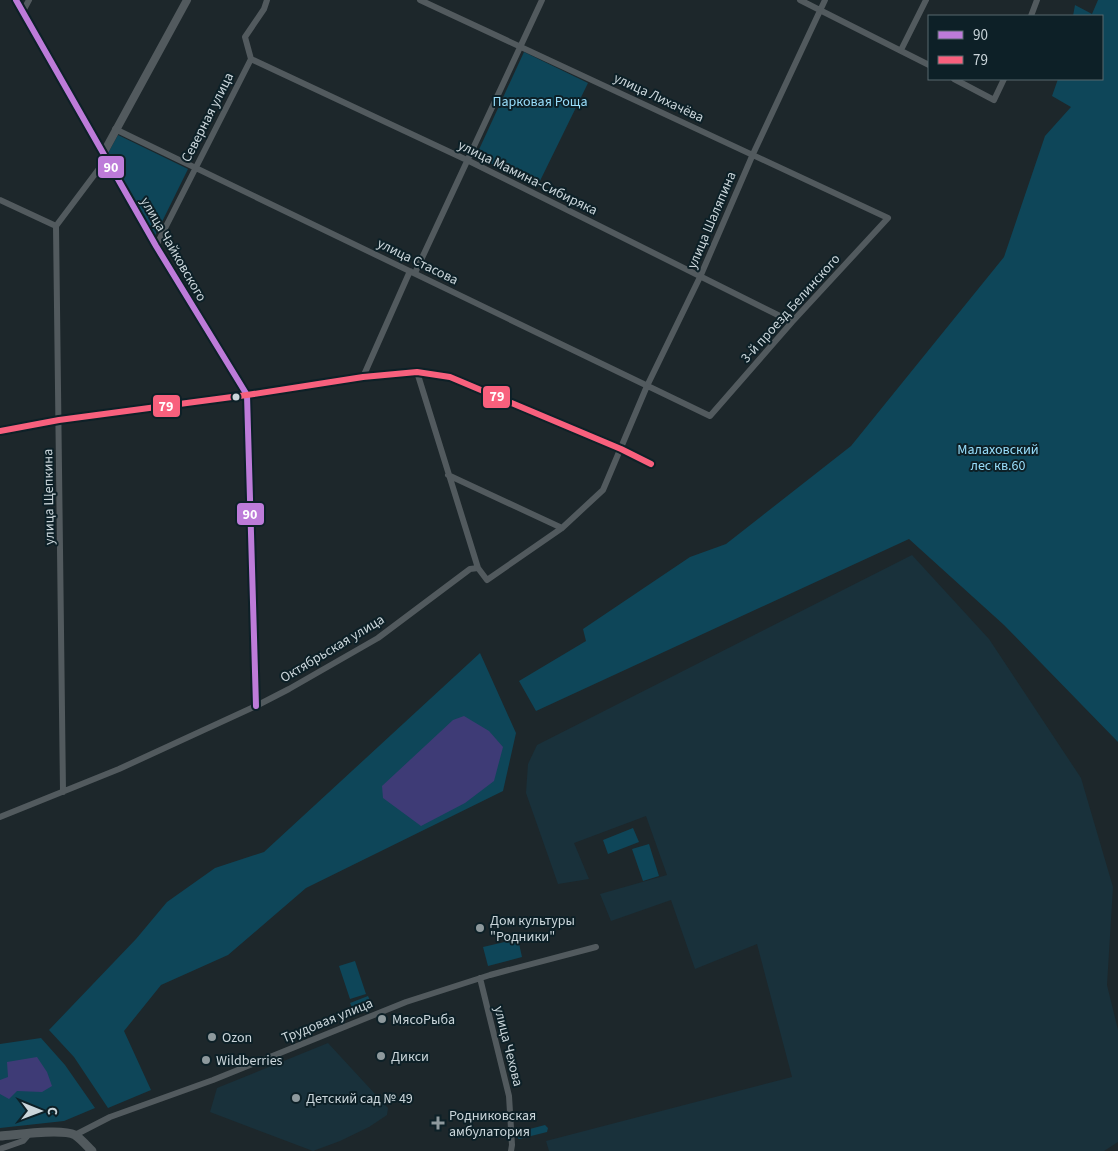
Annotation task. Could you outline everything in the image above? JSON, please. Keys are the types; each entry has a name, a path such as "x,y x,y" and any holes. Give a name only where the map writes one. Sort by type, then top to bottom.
{"main road":[{"path":"0,1136 56,1132 75,1135 92,1151"}],"street":[{"name":"улица Чайковского","path":"16,0 156,246 246,395 256,706"},
{"path":"23,11 29,0"},
{"path":"0,200 56,226 105,155 115,129 187,0"},
{"path":"251,59 245,37 264,9 267,0"},
{"name":"улица Лихачёва","path":"420,0 888,218"},
{"path":"363,377 412,272 468,161 542,0"},
{"path":"800,0 928,64"},
{"name":"улица Шаляпина","path":"621,449 753,154 825,0"},
{"path":"901,50 926,0"},
{"path":"1031,15 1037,0"},
{"name":"улица Мамина-Сибиряка","path":"251,59 468,161 792,322"},
{"name":"Северная улица","path":"156,246 251,59"},
{"path":"956,80 994,100 1004,80"},
{"name":"улица Стасова","path":"115,129 710,416"},
{"name":"3-й проезд Белинского","path":"710,416 792,322 888,218"},
{"name":"улица Щепкина","path":"56,226 63,792"},
{"path":"0,430 363,377 417,372 450,377 621,449 651,464"},
{"path":"417,372 478,568 487,580 562,528 602,490 621,449"},
{"path":"448,475 562,528"},
{"name":"Октябрьская улица","path":"0,817 119,770 256,706 378,638 470,568 478,568"},
{"name":"Трудовая улица","path":"75,1135 110,1117 214,1080 406,1002 480,978 596,947"},
{"name":"улица Чехова","path":"480,978 509,1096 511,1151"},
{"path":"0,1149 23,1140 30,1133"}],"shaded area":[{"path":"912,555 989,639 1081,778 1113,887 1107,985 1118,1030 1118,1142 1104,1151 549,1151 546,1141 792,1077 757,944 695,969 671,900 611,921 600,894 667,875 646,816 574,843 589,879 558,884 526,793 528,764 537,745"},
{"path":"464,716 489,731 503,747 494,781 465,803 421,826 383,798 382,786 453,720"},
{"name":"Детский сад № 49","path":"328,1043 388,1108 387,1115 369,1127 313,1151 210,1112 217,1088"},
{"path":"37,1057 47,1072 52,1086 42,1092 17,1091 9,1099 0,1094 0,1080 8,1077 7,1062"}],"green space":[{"name":"Малаховский лес кв.60","path":"1098,0 1118,0 1118,742 1004,625 909,539 536,711 519,681 586,641 583,629 690,557 726,544 851,446 1004,257 1045,136 1071,107 1052,96 1058,80 1103,80 1103,15 1073,15 1075,5 1092,14"},
{"name":"Парковая Роща","path":"524,52 588,83 537,187 476,156"},
{"path":"118,135 188,169 155,236 108,153"},
{"path":"480,653 516,733 503,791 306,888 228,955 161,985 124,1031 151,1090 108,1108 74,1057 49,1030 136,939 167,902 215,868 264,852"},
{"path":"633,828 639,842 608,854 603,840"},
{"path":"649,844 659,876 643,881 632,849"},
{"path":"518,939 522,957 488,966 483,947"},
{"path":"355,961 366,994 350,999 339,966"},
{"path":"368,996 372,1005 354,1012 350,1003"},
{"path":"41,1038 65,1065 95,1108 64,1121 0,1128 0,1044"},
{"path":"545,1125 548,1128 547,1132 519,1139 516,1136 518,1132"}],"transit line":[{"name":"90","path":"16,0 156,246 247,395 256,706"},
{"name":"79","path":"0,431 59,420 247,395 363,377 417,372 450,377 621,449 651,464"}],"place":[{"name":"Дом культуры \"Родники\"","path":"480,928"},
{"name":"МясоРыба","path":"382,1019"},
{"name":"Ozon","path":"212,1037"},
{"name":"Дикси","path":"381,1056"},
{"name":"Wildberries","path":"206,1060"},
{"name":"Детский сад № 49","path":"296,1098"},
{"name":"Родниковская амбулатория","path":"438,1123"}]}
